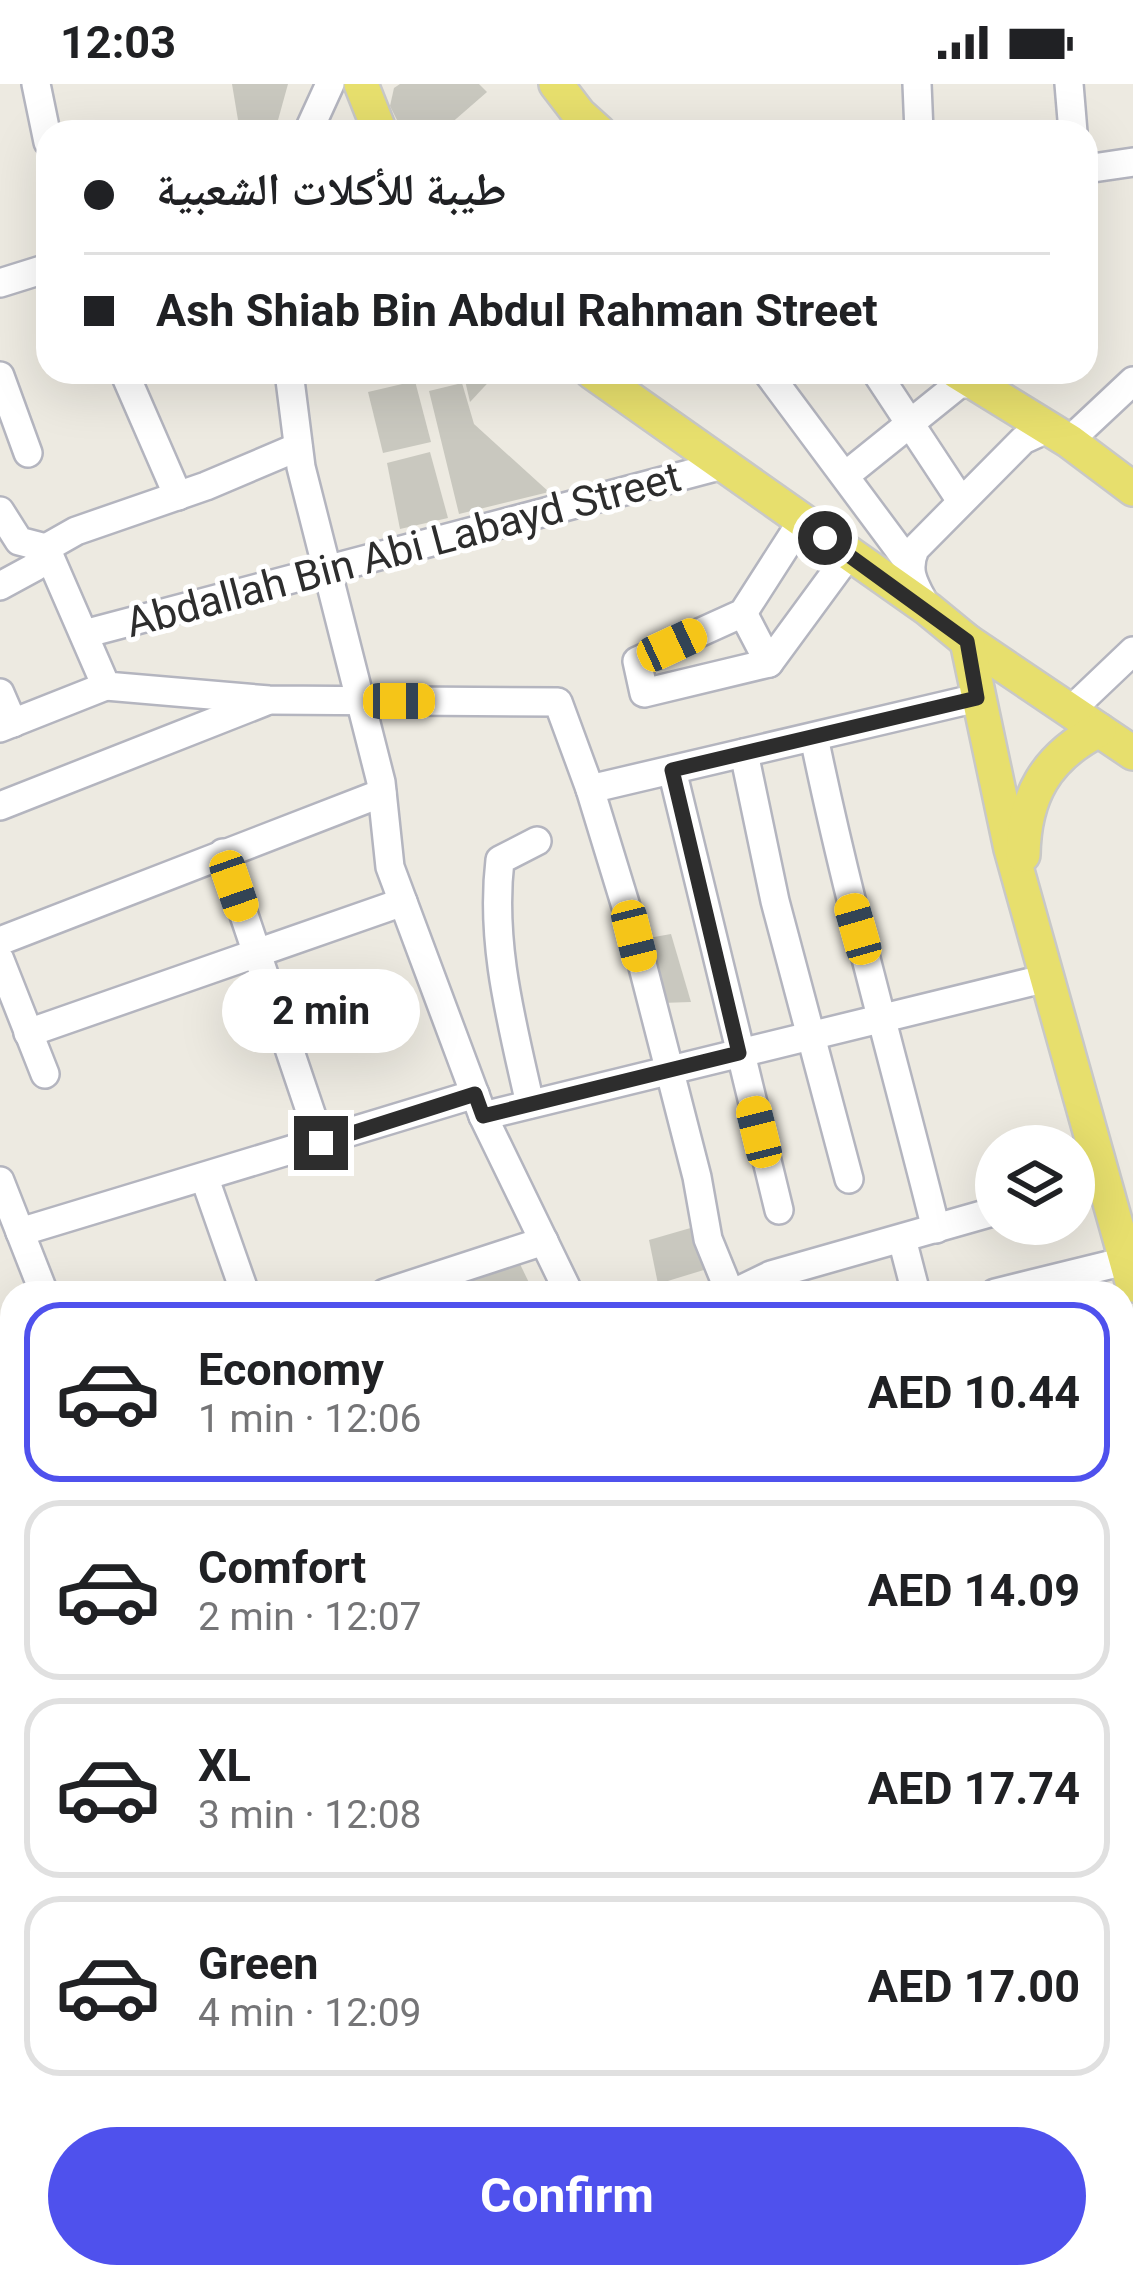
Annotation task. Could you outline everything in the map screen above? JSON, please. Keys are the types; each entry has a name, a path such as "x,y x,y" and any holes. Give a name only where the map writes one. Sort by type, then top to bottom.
{"main road":[{"path":"556,84 588,120"},
{"path":"609,384 967,641 1133,753"},
{"path":"976,384 1133,489"},
{"path":"967,641 1077,1125"},
{"path":"1023,892 1024,817 1057,757 1085,720"},
{"path":"1095,1197 1131,1267"}],"street":[{"path":"36,84 43,120"},
{"path":"314,120 330,84"},
{"path":"917,84 918,120"},
{"path":"1069,84 1072,120"},
{"path":"1098,167 1133,162"},
{"path":"0,283 36,272"},
{"path":"0,376 28,453"},
{"path":"928,609 910,576 915,549 1023,440 1058,435 1133,381"},
{"path":"129,384 178,496"},
{"path":"290,384 298,448 382,793 390,867 479,1105 563,1281"},
{"path":"783,384 909,563"},
{"path":"884,384 961,501"},
{"path":"847,475 959,384"},
{"path":"0,586 35,567 46,548 76,531 298,448"},
{"name":"Abdallah Bin Abi Labayd Street","path":"83,634 723,465"},
{"path":"0,511 19,541 46,548"},
{"path":"802,520 743,613 637,662 644,693 770,663 849,554"},
{"path":"46,548 106,686"},
{"path":"743,613 770,663"},
{"path":"1085,720 1133,651"},
{"path":"0,693 7,725 106,686 269,700 558,702 634,936 698,1178 708,1239 727,1281"},
{"path":"590,789 977,698"},
{"path":"0,806 269,700"},
{"path":"814,737 845,885 884,1018 936,1229"},
{"path":"743,753 775,901 849,1179"},
{"path":"672,770 779,1210"},
{"path":"0,940 382,793"},
{"path":"530,1104 500,968 495,902 500,860 537,841"},
{"path":"223,853 321,1143"},
{"path":"28,1033 403,902"},
{"path":"0,960 45,1074"},
{"path":"20,1232 321,1143 479,1105 530,1104 1047,978"},
{"path":"205,1179 241,1281"},
{"path":"0,1180 39,1281"},
{"path":"758,1281 771,1275 811,1279 902,1239 975,1217"},
{"path":"902,1239 913,1281"},
{"path":"422,1281 544,1241"},
{"path":"1058,1281 1131,1267"}],"building":[{"path":"232,84 288,84 278,120 238,120"},
{"path":"400,84 479,84 487,92 455,120 397,120 390,106 394,88"},
{"path":"416,384 431,442 383,453 368,392"},
{"path":"462,384 474,424 549,492 459,514 429,391"},
{"path":"466,384 487,384 470,402"},
{"path":"430,452 448,518 400,529 387,463"},
{"path":"671,934 691,1002 661,1003 643,939"},
{"path":"694,1227 707,1269 657,1281 649,1240"},
{"path":"519,1262 528,1281 461,1281"}],"route":[{"path":"321,1143 475,1094 483,1116 739,1053 672,770 977,698 967,641 825,538"}]}
